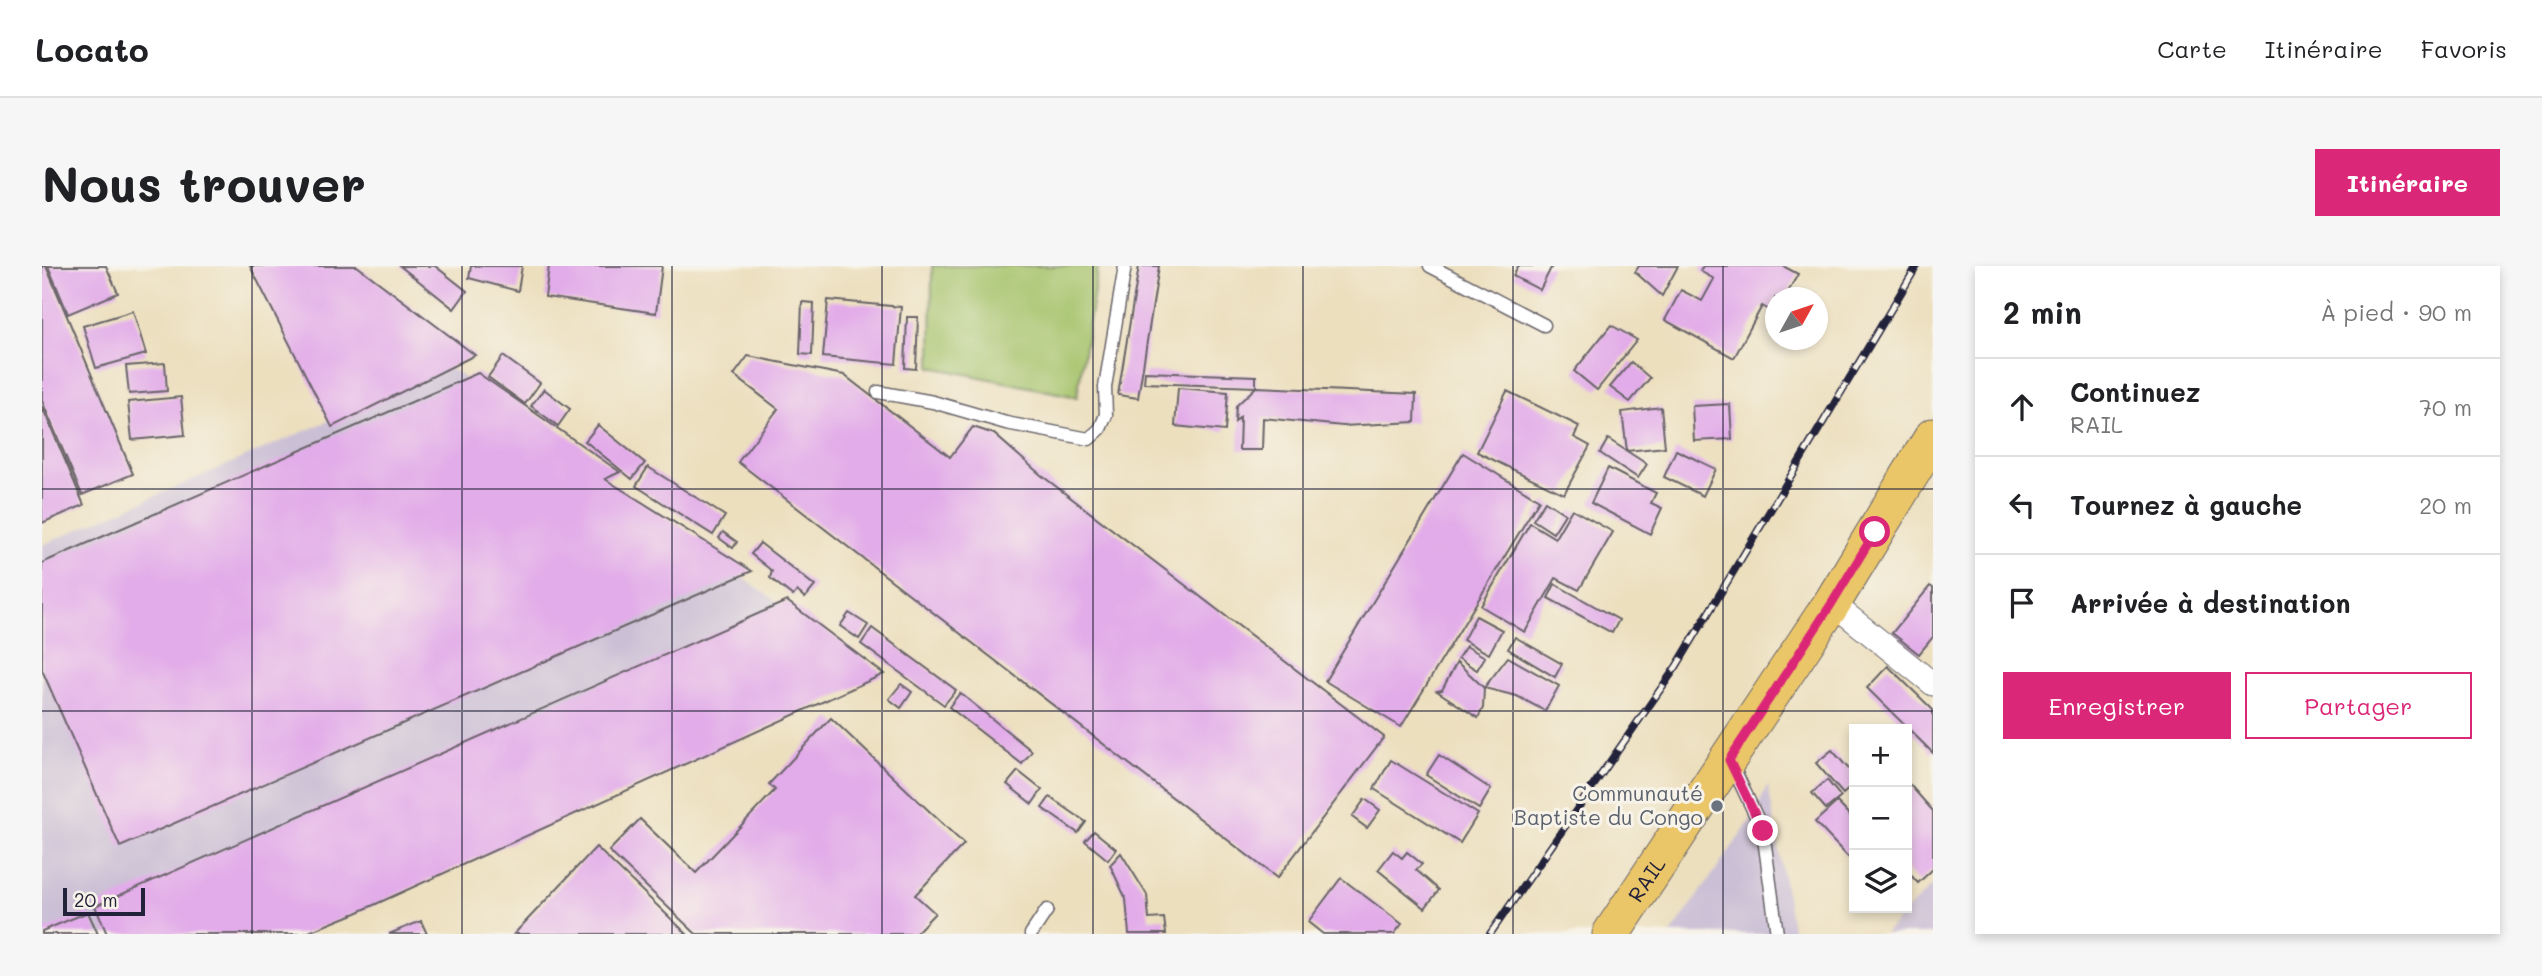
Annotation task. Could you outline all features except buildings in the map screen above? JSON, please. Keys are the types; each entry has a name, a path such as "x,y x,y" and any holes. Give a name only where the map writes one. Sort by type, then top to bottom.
{"main road":[{"name":"RAIL","path":"1611,934 1832,603 1933,437"}],"street":[{"path":"1832,603 1933,684"}],"lane":[{"path":"878,392 933,402 1006,423 1089,439 1100,429 1106,415 1105,387 1125,266"},
{"path":"1430,266 1544,325"},
{"path":"1729,760 1763,831 1777,934"},
{"path":"1031,934 1047,909"}],"shaded area":[{"path":"450,368 866,665 236,934 42,934 42,545"},
{"path":"1768,785 1793,934 1671,934 1753,817"},
{"path":"1933,885 1933,934 1884,934 1904,913 1912,913 1912,905"}],"green space":[{"path":"932,266 1098,266 1077,397 931,367"}],"railway":[{"path":"1490,934 1676,667 1917,266"}],"place":[{"name":"Communauté Baptiste du Congo","path":"1717,806"}],"route":[{"path":"1763,831 1729,760 1875,532"}]}
